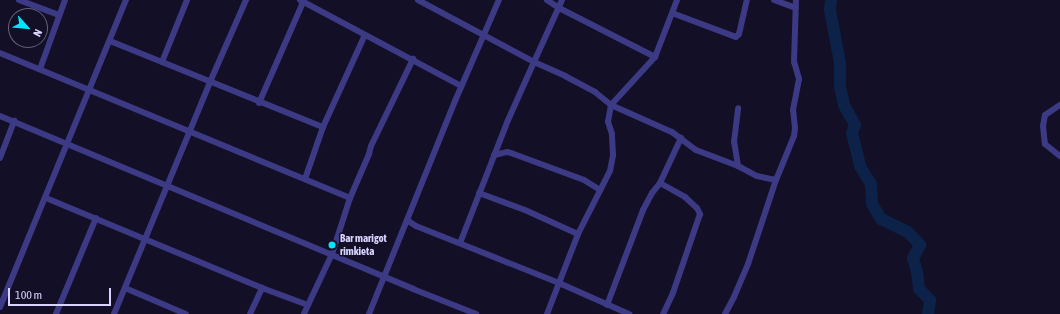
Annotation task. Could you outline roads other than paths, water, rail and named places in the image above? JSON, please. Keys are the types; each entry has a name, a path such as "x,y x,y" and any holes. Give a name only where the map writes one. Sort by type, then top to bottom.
{"street":[{"path":"19,0 59,15"},
{"path":"40,69 65,0"},
{"path":"0,307 2,297 46,198 88,90 110,41 126,0"},
{"path":"162,62 188,0"},
{"path":"114,314 210,82 246,0"},
{"path":"418,0 433,7 482,36 595,92 611,105 651,121 681,138 696,150 738,166 757,176 776,180"},
{"path":"433,7 436,0"},
{"path":"369,314 461,86 499,0"},
{"path":"547,0 559,8 655,57"},
{"path":"460,243 494,156 562,0"},
{"path":"547,314 578,234 610,171 612,160 612,134 608,122 611,105 655,57 677,0"},
{"path":"672,13 736,37 739,34 747,0"},
{"path":"774,0 796,8"},
{"path":"725,314 748,264 776,180 788,154 795,128 793,110 799,79 794,62 796,0"},
{"path":"259,103 302,1 461,86"},
{"path":"304,179 323,127 365,35"},
{"path":"110,41 259,103 323,127"},
{"path":"0,53 350,198"},
{"path":"304,314 332,254 350,198 374,140 413,59"},
{"path":"1060,105 1045,116 1043,126 1046,144 1060,156"},
{"path":"738,108 734,142 738,166"},
{"path":"0,116 476,314"},
{"path":"0,158 14,121"},
{"path":"607,304 643,210 652,193 660,183 681,138"},
{"path":"494,156 507,152 511,153 584,180 600,190"},
{"path":"660,183 685,197 697,208 700,214 673,293 663,314"},
{"path":"479,193 525,210 578,234"},
{"path":"46,198 262,288 308,305"},
{"path":"56,314 96,218"},
{"path":"407,220 559,283 629,314"},
{"path":"125,288 173,312 186,314"},
{"path":"250,314 262,288"}],"waterway":[{"path":"831,0 830,10 840,63 840,87 844,105 855,125 852,133 860,166 871,184 872,204 881,219 908,232 920,245 913,258 917,272 919,289 930,300 928,314"}],"place":[{"name":"Bar marigot rimkieta","path":"332,245"}]}
